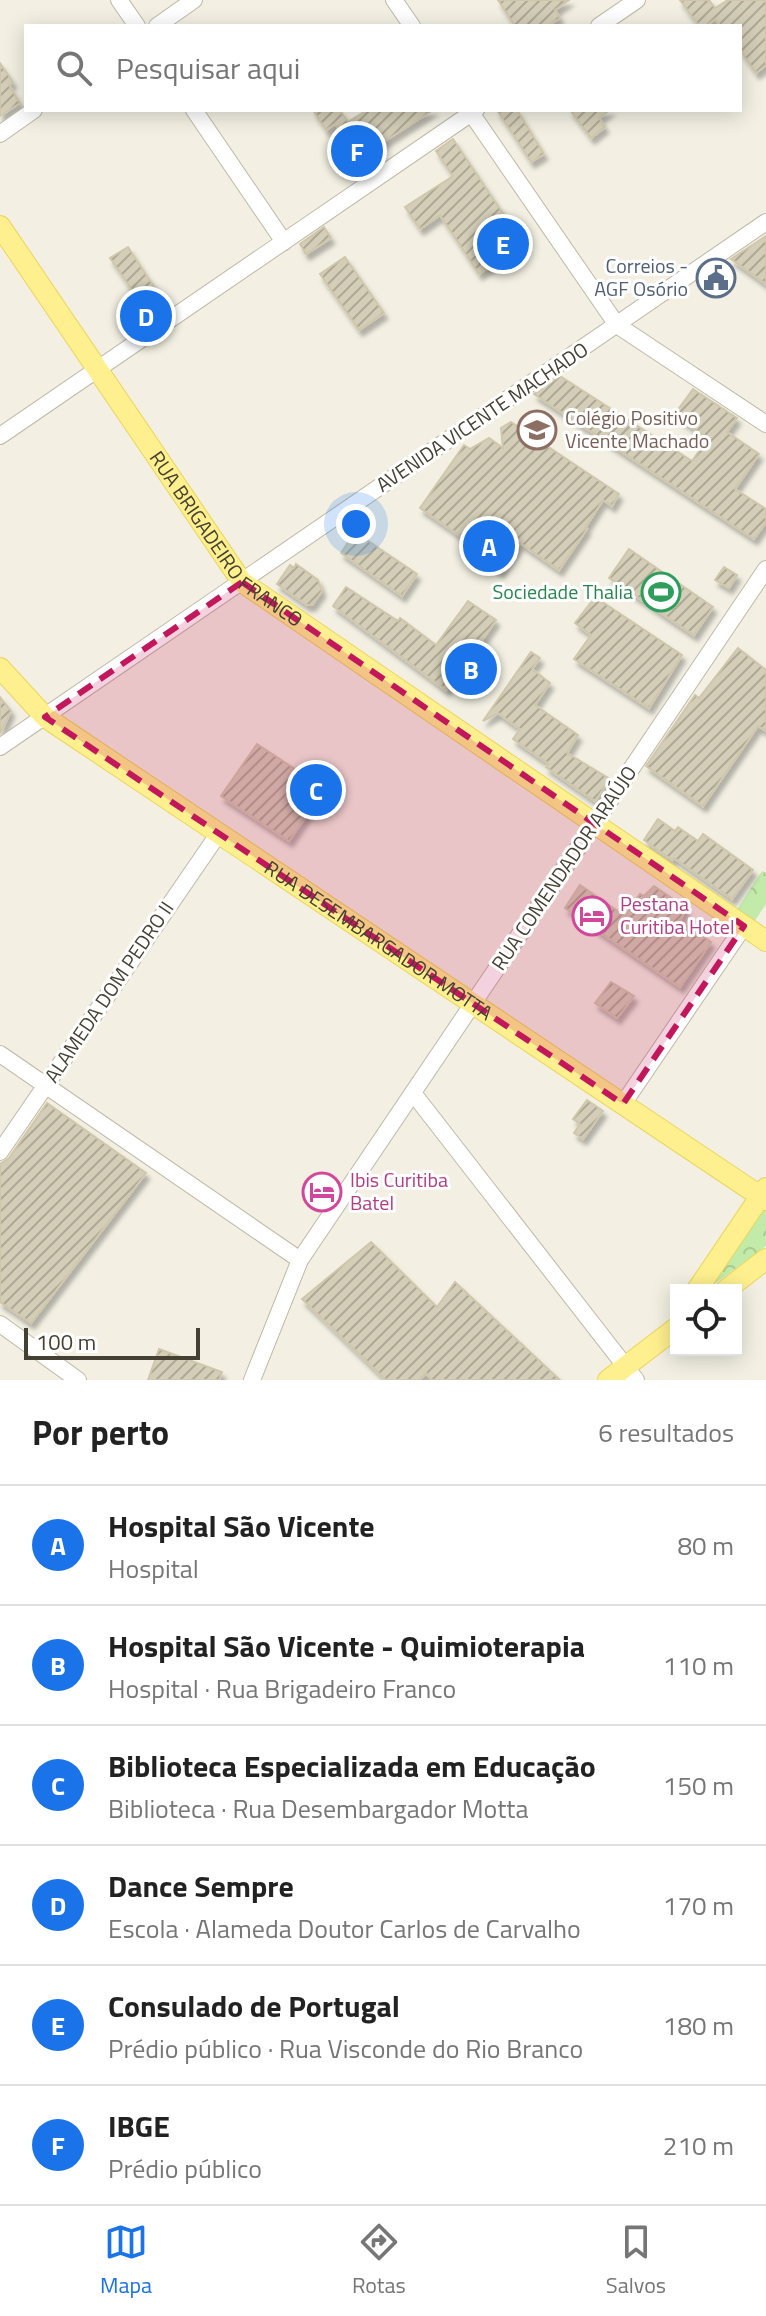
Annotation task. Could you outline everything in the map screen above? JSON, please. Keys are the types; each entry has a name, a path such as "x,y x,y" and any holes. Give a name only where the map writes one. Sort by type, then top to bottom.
{"main road":[{"name":"RUA BRIGADEIRO FRANCO","path":"0,226 242,582 766,941"},
{"name":"RUA DESEMBARGADOR MOTTA","path":"0,668 45,717 764,1195"},
{"path":"701,1284 764,1195"},
{"path":"734,1284 766,1259"},
{"path":"608,1380 631,1374 670,1332"}],"street":[{"path":"119,0 136,24"},
{"path":"160,24 194,0"},
{"path":"394,0 411,24"},
{"path":"602,24 637,0"},
{"path":"0,134 31,112"},
{"path":"195,112 284,242"},
{"path":"0,436 471,112"},
{"path":"473,112 617,325 766,424"},
{"name":"AVENIDA VICENTE MACHADO","path":"0,747 766,222"},
{"name":"RUA COMENDADOR ARAÚJO","path":"252,1380 300,1260 766,569"},
{"name":"ALAMEDA DOM PEDRO II","path":"0,1152 219,833"},
{"path":"623,1104 744,926"},
{"path":"0,1054 300,1260"},
{"path":"413,1093 631,1374"},
{"path":"0,1324 78,1380"}],"highlighted area":[{"path":"242,582 744,926 623,1104 45,717"}],"green space":[{"path":"762,871 766,873 766,904 752,925 734,914"},
{"path":"760,1206 766,1210 766,1246 711,1284"}],"building":[{"path":"498,0 569,0 555,10 560,18 550,24 514,24"},
{"path":"680,0 709,0 715,8 728,0 766,0 766,65 756,73 742,53 742,24 719,24 715,19 709,24 698,24"},
{"path":"0,63 13,82 9,85 20,103 0,116"},
{"path":"314,112 341,112 348,122 364,112 430,112 368,152 370,155 352,167 339,149 348,143 335,124 326,130"},
{"path":"498,112 518,112 544,154 531,162"},
{"path":"572,112 607,112 599,118 605,127 591,138"},
{"path":"453,139 523,243 479,274 440,215 420,229 405,207 453,176 436,151"},
{"path":"324,227 331,238 306,254 300,244"},
{"path":"766,236 766,284 731,259"},
{"path":"128,247 164,302 148,313 110,258"},
{"path":"345,257 384,313 359,330 320,274"},
{"path":"560,376 692,461 708,438 674,415 693,389 737,418 727,432 759,454 735,489 766,509 766,522 754,539 534,394"},
{"path":"511,422 619,494 612,506 603,500 559,570 520,543 500,572 461,546 466,540 420,508 464,445 470,449 489,438 503,448 501,428"},
{"path":"355,532 417,574 402,596 341,553"},
{"name":"Sociedade Thalia","path":"629,549 713,607 694,635 609,578"},
{"path":"296,564 318,580 322,591 312,605 307,605 277,584 290,565 294,568"},
{"path":"724,567 737,575 729,588 715,580"},
{"path":"346,587 398,621 400,618 436,645 468,601 496,620 474,652 486,660 467,687 455,678 446,690 333,606"},
{"path":"595,597 682,655 649,708 574,659 591,635 575,623"},
{"path":"738,648 766,670 766,731 758,726 703,806 646,766 695,695 699,698"},
{"path":"531,652 540,658 532,669 550,683 535,705 578,735 567,753 610,779 595,801 546,767 549,764 513,739 520,729 498,713 483,721"},
{"path":"0,697 11,711 0,734"},
{"path":"257,744 325,789 289,841 221,796"},
{"path":"658,819 675,831 678,827 698,841 703,834 753,870 732,899 644,840"},
{"path":"580,885 625,916 640,894 644,896 654,886 686,908 680,921 711,942 680,987 565,908"},
{"path":"611,982 634,996 617,1018 595,1003"},
{"path":"587,1100 603,1111 583,1139 574,1133 580,1124 573,1119"},
{"path":"47,1103 146,1173 31,1323 0,1302 0,1164 9,1158"},
{"path":"371,1242 437,1307 455,1282 560,1380 432,1380 426,1373 420,1380 386,1380 302,1299"},
{"path":"159,1349 222,1372 219,1380 148,1380"}],"place":[{"name":"IBGE","path":"357,151"},
{"name":"Consulado de Portugal","path":"503,244"},
{"name":"Correios - AGF Osório","path":"716,278"},
{"name":"Dance Sempre","path":"146,316"},
{"name":"Colégio Positivo Vicente Machado","path":"537,430"},
{"name":"Hospital São Vicente","path":"489,546"},
{"name":"Sociedade Thalia","path":"661,592"},
{"name":"Hospital São Vicente - Quimioterapia","path":"471,669"},
{"name":"Biblioteca Especializada em Educação","path":"316,790"},
{"name":"Pestana Curitiba Hotel","path":"592,916"},
{"name":"Ibis Curitiba Batel","path":"322,1192"}]}
